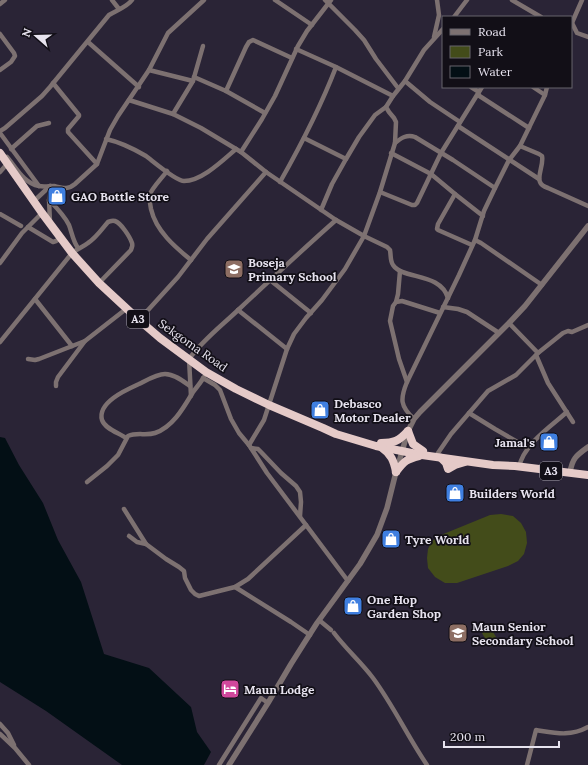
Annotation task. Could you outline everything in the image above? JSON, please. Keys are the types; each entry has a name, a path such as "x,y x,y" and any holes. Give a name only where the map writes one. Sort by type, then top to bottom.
{"highway":[{"name":"Sekgoma Road","path":"0,153 61,238 75,250 100,283 154,334 188,359 204,375 295,417 336,434 361,442 423,453 493,461 517,466 588,475"},
{"path":"380,445 394,442 403,437 408,431 413,444 423,453 406,460 396,472"},
{"path":"380,445 392,458 395,464 396,472"},
{"name":"Sekgoma Road","path":"440,455 493,465 517,466"}],"street":[{"path":"0,4 5,0"},
{"path":"112,0 119,9"},
{"path":"39,186 0,132 42,96 88,42 106,18 127,5 132,0"},
{"path":"0,153 8,158 27,181 31,183 39,186 64,188 71,187 97,164 106,139 118,116 139,87 168,34 204,0"},
{"path":"275,0 312,25"},
{"path":"434,39 439,15 437,0"},
{"path":"455,16 467,0"},
{"path":"512,0 539,16"},
{"path":"572,22 582,0"},
{"path":"241,152 275,96 296,50 328,1 364,40 398,88"},
{"path":"527,16 530,11"},
{"path":"572,25 578,33 588,37"},
{"path":"321,210 332,184 371,120 386,107 398,88 405,81 424,50 442,30"},
{"path":"0,34 14,53 11,62 0,70"},
{"path":"226,91 249,42 253,40 292,58"},
{"path":"88,42 139,87"},
{"path":"173,114 193,79 203,46"},
{"path":"296,50 336,67 393,96"},
{"path":"280,182 304,138 336,67"},
{"path":"149,70 193,79 226,91 265,113"},
{"path":"405,81 459,124 539,179 540,183 588,206"},
{"path":"53,83 79,115 68,129 68,132 97,164"},
{"path":"472,88 529,128"},
{"path":"380,192 409,204 415,205 417,203 441,153 482,88"},
{"path":"534,88 545,95"},
{"path":"414,420 404,408 402,400 407,382 475,240 495,188 510,160 520,146 545,95 547,88"},
{"path":"130,100 173,114 241,152 266,172 336,220 387,247 390,250 392,262 396,268 439,285 445,291 448,298"},
{"path":"250,446 260,428 287,349 294,334 345,270 364,236 380,192 395,143 396,122 386,107"},
{"path":"11,149 37,126 50,123"},
{"path":"395,143 406,136 415,137 495,188"},
{"path":"304,138 346,159"},
{"path":"106,139 146,156 177,179 183,181 191,180 210,171 236,149"},
{"path":"520,146 542,156 543,161 539,179"},
{"path":"392,153 431,174 483,216"},
{"path":"0,172 7,164"},
{"path":"167,171 150,196 150,205 153,217 173,244 191,260"},
{"path":"139,320 178,277 207,239 266,172"},
{"path":"50,186 50,223"},
{"path":"34,201 50,186"},
{"path":"455,194 438,224 437,229 472,245"},
{"path":"49,200 68,224 74,240 75,250"},
{"path":"0,263 28,227 42,213"},
{"path":"0,214 20,227 35,220"},
{"path":"191,396 188,359 238,310 336,220"},
{"path":"0,342 75,250 89,243 108,222 116,221 120,224 131,240 131,250 100,283"},
{"path":"229,765 319,620 360,564 377,535 387,508 408,431 414,420 420,412 525,306 588,226"},
{"path":"28,227 53,242 56,242 61,238"},
{"path":"475,240 542,285"},
{"path":"400,270 398,294 396,302 393,306 390,321 399,359 407,382"},
{"path":"270,280 311,313"},
{"path":"35,299 72,346"},
{"path":"396,302 402,301 440,313"},
{"path":"443,307 467,312 499,333"},
{"path":"56,386 58,377 85,341 126,309"},
{"path":"238,310 287,349"},
{"path":"509,323 537,354 548,383 573,422"},
{"path":"440,455 442,446 451,434 488,391 516,375 537,354 565,331 572,332 588,325"},
{"path":"28,359 36,360 85,341"},
{"path":"126,438 110,428 102,420 106,405 118,394 153,377 166,374 171,375 190,386"},
{"path":"87,482 118,455 128,436 133,434 148,435 156,433 172,422 204,375 220,390 231,419 239,433 348,581"},
{"path":"517,466 528,448 567,412"},
{"path":"469,413 528,448"},
{"path":"250,446 261,452 275,468 296,486 300,492 302,502 300,516"},
{"path":"570,473 572,462 575,457 588,447"},
{"path":"124,509 146,544 179,567 184,572 185,578 191,590 199,596 235,587 248,579 306,525"},
{"path":"129,536 137,542 146,544"},
{"path":"235,587 310,635"},
{"path":"319,620 365,668 379,687 427,765"},
{"path":"219,765 261,698 268,703"},
{"path":"0,724 8,733 15,748"},
{"path":"527,765 536,730 570,734 582,731 588,727"},
{"path":"0,734 15,748 29,765"}],"green space":[{"path":"501,514 513,516 521,523 526,532 527,543 524,554 518,561 508,566 457,583 445,583 435,577 428,568 427,558 428,549 432,541 441,535 490,515"},
{"path":"490,627 499,642 490,647 482,633"}],"water":[{"path":"0,437 5,438 19,465 43,503 58,540 81,582 104,654 149,668 191,707 197,732 211,752 204,765 122,765 46,711 0,682"}],"place":[{"name":"GAO Bottle Store","path":"57,196"},
{"name":"Boseja Primary School","path":"234,269"},
{"name":"Debasco Motor Dealer","path":"320,410"},
{"name":"Jamal's","path":"549,442"},
{"name":"Builders World","path":"455,493"},
{"name":"Tyre World","path":"391,539"},
{"name":"One Hop Garden Shop","path":"353,606"},
{"name":"Maun Senior Secondary School","path":"458,633"},
{"name":"Maun Lodge","path":"230,689"}]}
